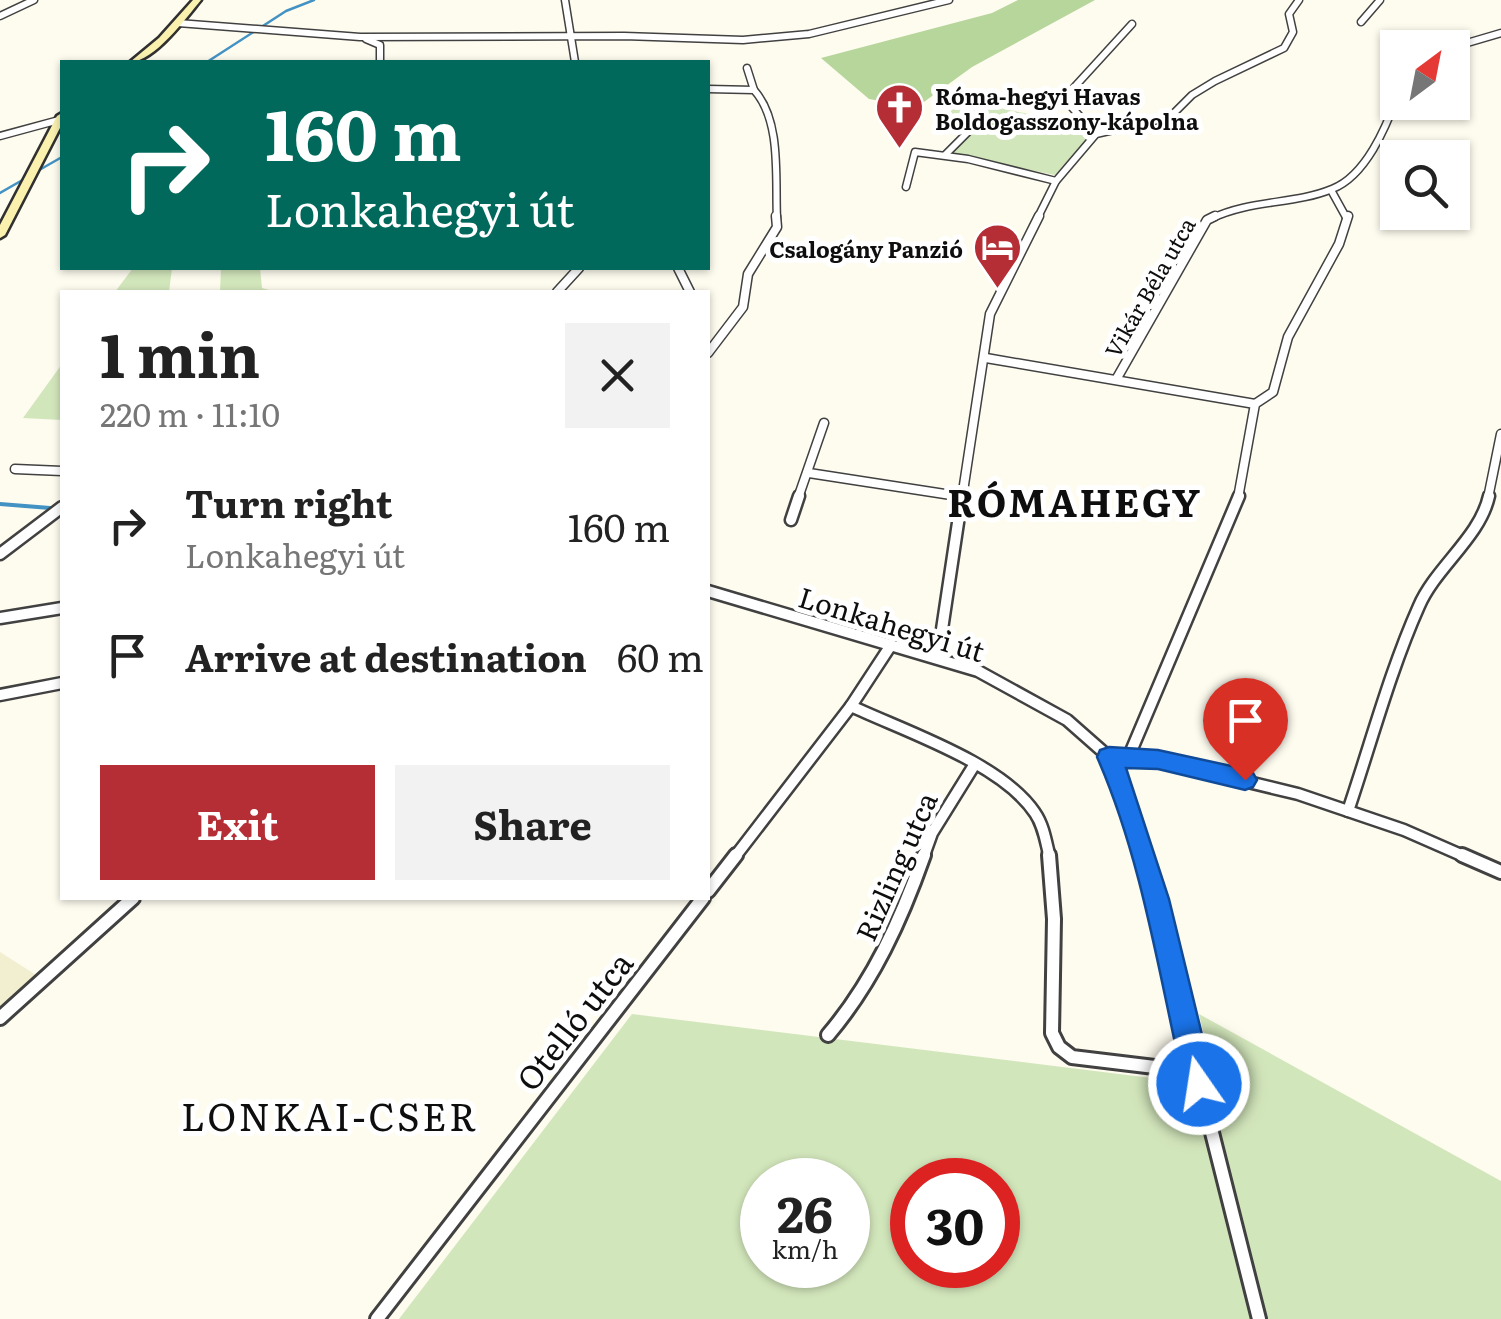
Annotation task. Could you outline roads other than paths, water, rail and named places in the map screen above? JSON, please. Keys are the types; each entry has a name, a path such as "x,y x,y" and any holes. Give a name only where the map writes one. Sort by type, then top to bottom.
{"street":[{"path":"0,16 34,0"},
{"path":"136,60 178,23 196,0"},
{"path":"565,0 575,60"},
{"path":"178,23 360,37 777,39 949,0"},
{"path":"938,656 990,314 1056,181 1096,134 1170,117 1192,95 1214,81 1284,48 1292,32 1289,14 1299,0"},
{"path":"1361,22 1380,0"},
{"path":"1096,134 1070,108 1068,94 1132,24"},
{"path":"1470,43 1501,34"},
{"path":"360,37 380,45 380,60"},
{"path":"710,351 743,307 748,274 777,227 772,131 763,100 754,90 747,68"},
{"path":"710,90 754,90"},
{"path":"0,136 60,118"},
{"path":"0,235 60,120"},
{"path":"986,358 1255,404 1273,392 1288,337 1339,244 1348,215 1331,190 1351,178 1388,120"},
{"path":"944,155 973,127"},
{"path":"906,188 915,152 1056,181"},
{"name":"Vikár Béla utca","path":"1117,378 1208,220 1237,206 1331,190"},
{"path":"559,290 577,270"},
{"path":"1129,756 1240,494 1255,404"},
{"path":"791,520 824,422"},
{"path":"1348,811 1419,606 1438,571 1485,513 1501,434"},
{"path":"15,469 60,471"},
{"path":"809,473 964,497"},
{"path":"0,554 60,509"},
{"name":"Lonkahegyi út","path":"710,592 938,656 1023,692 1067,720 1109,757"},
{"path":"0,618 60,608"},
{"path":"710,888 851,706 891,645"},
{"path":"0,695 60,683"},
{"path":"851,706 973,767 1021,797 1036,814 1046,836 1051,869 1052,1033 1059,1047 1072,1057 1196,1072"},
{"path":"1259,1319 1143,856 1109,757 1129,756 1218,772 1348,811 1501,872"},
{"name":"Rizling utca","path":"828,1036 861,992 901,921 932,833 973,767"},
{"path":"0,1018 131,900"},
{"name":"Otelló utca","path":"377,1319 701,900"}],"waterway":[{"path":"210,60 286,11 314,0"},
{"path":"34,173 60,158"},
{"path":"0,193 26,178"},
{"path":"0,504 50,508"}],"place":[{"name":"Róma-hegyi Havas Boldogasszony-kápolna","path":"900,150"},
{"name":"Csalogány Panzió","path":"998,290"}],"district":[{"name":"RÓMAHEGY","path":"1075,500"},
{"name":"LONKAI-CSER","path":"330,1114"}]}
